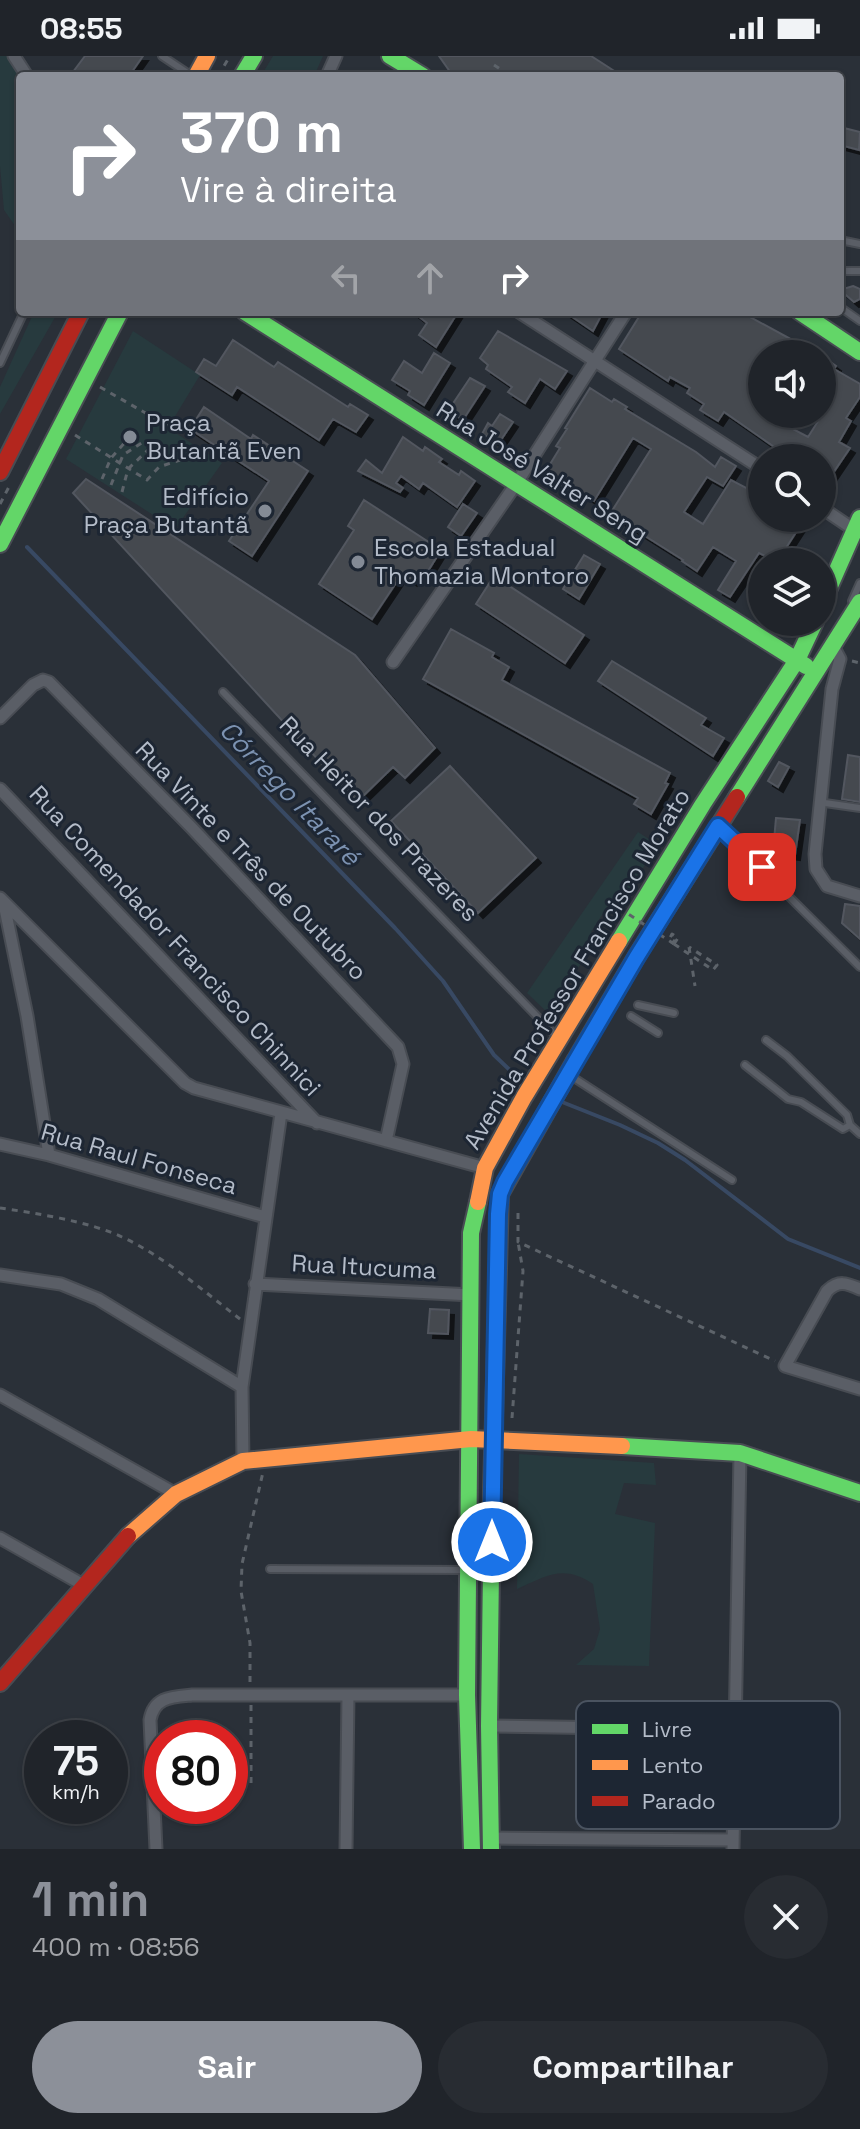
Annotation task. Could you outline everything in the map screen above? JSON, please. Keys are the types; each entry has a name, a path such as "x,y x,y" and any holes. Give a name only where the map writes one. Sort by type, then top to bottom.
{"main road":[{"path":"390,56 416,72"},
{"path":"0,472 79,316"},
{"path":"0,544 118,316"},
{"name":"Rua José Valter Seng","path":"251,316 814,672"},
{"path":"806,316 860,352"},
{"path":"836,572 857,523"},
{"name":"Avenida Professor Francisco Morato","path":"491,1843 489,1726 501,1440 500,1194 636,958 860,602"},
{"name":"Avenida Professor Francisco Morato","path":"472,1849 467,1695 471,1233 485,1168 559,1040 703,804 797,660 808,636"},
{"path":"0,1683 130,1534 176,1494 243,1461 471,1439 501,1440 740,1453 860,1493"}],"street":[{"path":"525,316 748,460"},
{"path":"393,662 516,484 623,316"},
{"path":"836,514 857,523"},
{"path":"832,644 840,659 832,689 818,802 816,869 827,886 860,896"},
{"path":"814,672 832,689"},
{"name":"Rua Vinte e Três de Outubro","path":"0,718 33,685 43,680 49,682 191,827 398,1047 403,1064 386,1141"},
{"name":"Rua Comendador Francisco Chinnici","path":"0,789 318,1124"},
{"path":"2,899 185,1083 318,1124 485,1168"},
{"path":"2,899 27,1016 49,1155"},
{"path":"243,1461 242,1387 281,1113"},
{"name":"Rua Raul Fonseca","path":"0,1144 49,1155 265,1217"},
{"path":"0,1275 42,1279 75,1288 242,1387"},
{"path":"860,1289 845,1282 827,1291 785,1366 860,1389"},
{"name":"Rua Itucuma","path":"255,1284 472,1295"},
{"path":"0,1395 176,1494"},
{"path":"736,1701 740,1453"},
{"path":"0,1538 85,1586"},
{"path":"346,1849 348,1695"},
{"path":"156,1849 150,1720 157,1702 168,1697 467,1695"},
{"path":"489,1726 576,1727"},
{"path":"491,1843 733,1845"}],"lane":[{"path":"162,56 188,72"},
{"path":"0,363 22,316"},
{"path":"832,644 860,583"},
{"name":"Rua Heitor dos Prazeres","path":"223,692 559,1040"},
{"path":"818,802 860,808"},
{"path":"718,826 860,967"},
{"path":"638,1005 674,1013"},
{"path":"631,1016 658,1033"},
{"path":"766,1040 787,1056 847,1115 850,1125 860,1134"},
{"path":"745,1065 788,1099 801,1102 843,1129 850,1125"},
{"path":"568,1074 732,1180"},
{"path":"270,1569 469,1570"}],"path":[{"path":"494,65 504,72"},
{"path":"97,385 177,431"},
{"path":"72,433 147,480 159,467 180,460"},
{"path":"102,479 111,458 127,440"},
{"path":"111,485 123,455 143,442"},
{"path":"122,492 128,469 148,450"},
{"path":"619,908 682,949 689,954 701,962 713,970 717,965 689,947 691,960 695,986"},
{"path":"674,944 678,938 672,934 669,940 673,943 676,938"},
{"path":"501,1440 515,1394 523,1271 518,1242 518,1204"},
{"path":"0,1208 77,1223 120,1236 165,1262 250,1326"},
{"path":"518,1242 785,1366"},
{"path":"251,1785 250,1643 241,1591 242,1564 266,1457"}],"green space":[{"path":"0,56 9,56 19,72 16,72 16,227 4,210 0,166"},
{"path":"273,56 323,56 316,72 263,72"},
{"path":"32,316 56,316 0,414 0,387"},
{"name":"Praça Butantã Even","path":"133,331 200,375 168,428 222,463 175,529 66,459"},
{"path":"638,832 658,845 622,900 615,895 591,932 598,938 548,1013 527,993"},
{"path":"519,1454 654,1463 656,1485 624,1483 615,1514 655,1523 649,1666 576,1665 594,1649 600,1629 593,1584 564,1573 546,1576 517,1589"}],"building":[{"path":"85,56 143,56 132,72 73,72"},
{"path":"439,56 591,56 616,72 450,72"},
{"path":"844,128 860,132 859,150 844,146"},
{"path":"853,286 860,289 860,299 854,302 844,293 844,289"},
{"path":"418,316 455,316 436,347 419,335 427,323"},
{"path":"571,316 601,316 593,331"},
{"path":"640,316 748,316 792,340 748,340 748,428 791,428 808,437 814,428 836,428 836,370 860,384 860,397 846,418 851,421 839,442 850,448 836,469 836,444 770,444 724,412 718,421 700,410 704,404 687,393 690,388 670,377 668,381 619,349"},
{"path":"498,331 567,371 555,389 540,379 525,403 508,392 512,387 486,369 488,365 480,358"},
{"path":"233,340 274,367 278,362 348,407 350,404 368,415 356,432 333,419 319,440 237,387 232,395 196,372 204,359 216,366"},
{"path":"434,353 450,363 424,405 408,395 410,391 392,380 404,361 422,373"},
{"path":"470,378 485,386 463,420 448,411"},
{"path":"590,388 612,402 614,399 627,407 625,409 715,467 721,457 736,466 723,486 707,477 684,512 703,524 731,480 748,489 748,532 796,532 786,548 748,548 748,570 730,597 718,590 736,561 713,547 697,571 610,514 651,449 633,438 594,501 574,489 572,493 544,474 560,448 556,446"},
{"name":"Edifício Praça Butantã","path":"204,407 251,439 253,435 308,471 252,556 229,541 269,481 190,429"},
{"path":"500,414 513,422 499,443 482,434 488,423 492,426"},
{"path":"403,437 423,451 425,447 442,459 439,462 459,475 461,471 475,481 457,507 423,483 419,489 401,476 396,483 403,488 400,492 358,471 366,460 382,473"},
{"path":"86,479 355,655 435,748 405,778 393,767 357,802 73,493"},
{"path":"364,500 441,550 425,576 419,572 412,581 402,574 372,619 319,584 354,530 348,526"},
{"path":"463,504 477,513 461,536 448,527"},
{"path":"584,555 600,564 579,599 563,589"},
{"path":"494,576 584,635 565,663 476,604"},
{"path":"451,629 494,653 492,657 509,667 502,680 670,773 665,783 668,784 651,814 634,804 638,798 423,679"},
{"path":"612,661 706,718 701,725 724,738 713,756 598,681"},
{"path":"848,755 860,757 860,802 842,799"},
{"path":"779,762 789,767 778,787 768,781"},
{"path":"450,766 536,858 478,913 391,821"},
{"path":"776,818 800,820 795,855 773,852"},
{"path":"845,904 860,906 860,939 842,923"},
{"path":"430,1309 449,1310 448,1334 428,1333"}],"waterway":[{"name":"Córrego Itararé","path":"27,547 395,928 443,981 494,1055 515,1075"},
{"name":"Córrego Itararé","path":"562,1102 658,1143 788,1239 860,1268"}],"traffic: fast":[{"path":"244,72 254,56"},
{"path":"390,56 416,72"},
{"path":"0,544 118,316"},
{"path":"251,316 806,666"},
{"path":"806,316 860,352"},
{"path":"836,572 860,518"},
{"path":"737,797 860,602"},
{"path":"619,941 797,660 808,636"},
{"path":"491,1849 492,1491 500,1194 575,1061"},
{"path":"472,1849 467,1695 471,1233 478,1202"},
{"path":"622,1446 740,1453 860,1493"}],"traffic: slow":[{"path":"198,72 207,56"},
{"path":"478,1202 485,1168 524,1097 619,941"},
{"path":"128,1536 176,1494 243,1461 471,1439 622,1446"}],"traffic: jam":[{"path":"0,472 79,316"},
{"path":"575,1061 737,797"},
{"path":"0,1683 128,1536"}],"place":[{"name":"Praça Butantã Even","path":"130,437"},
{"name":"Edifício Praça Butantã","path":"265,511"},
{"name":"Escola Estadual Thomazia Montoro","path":"358,562"}],"route":[{"path":"492,1542 500,1194 636,958 718,826 762,867"}]}
